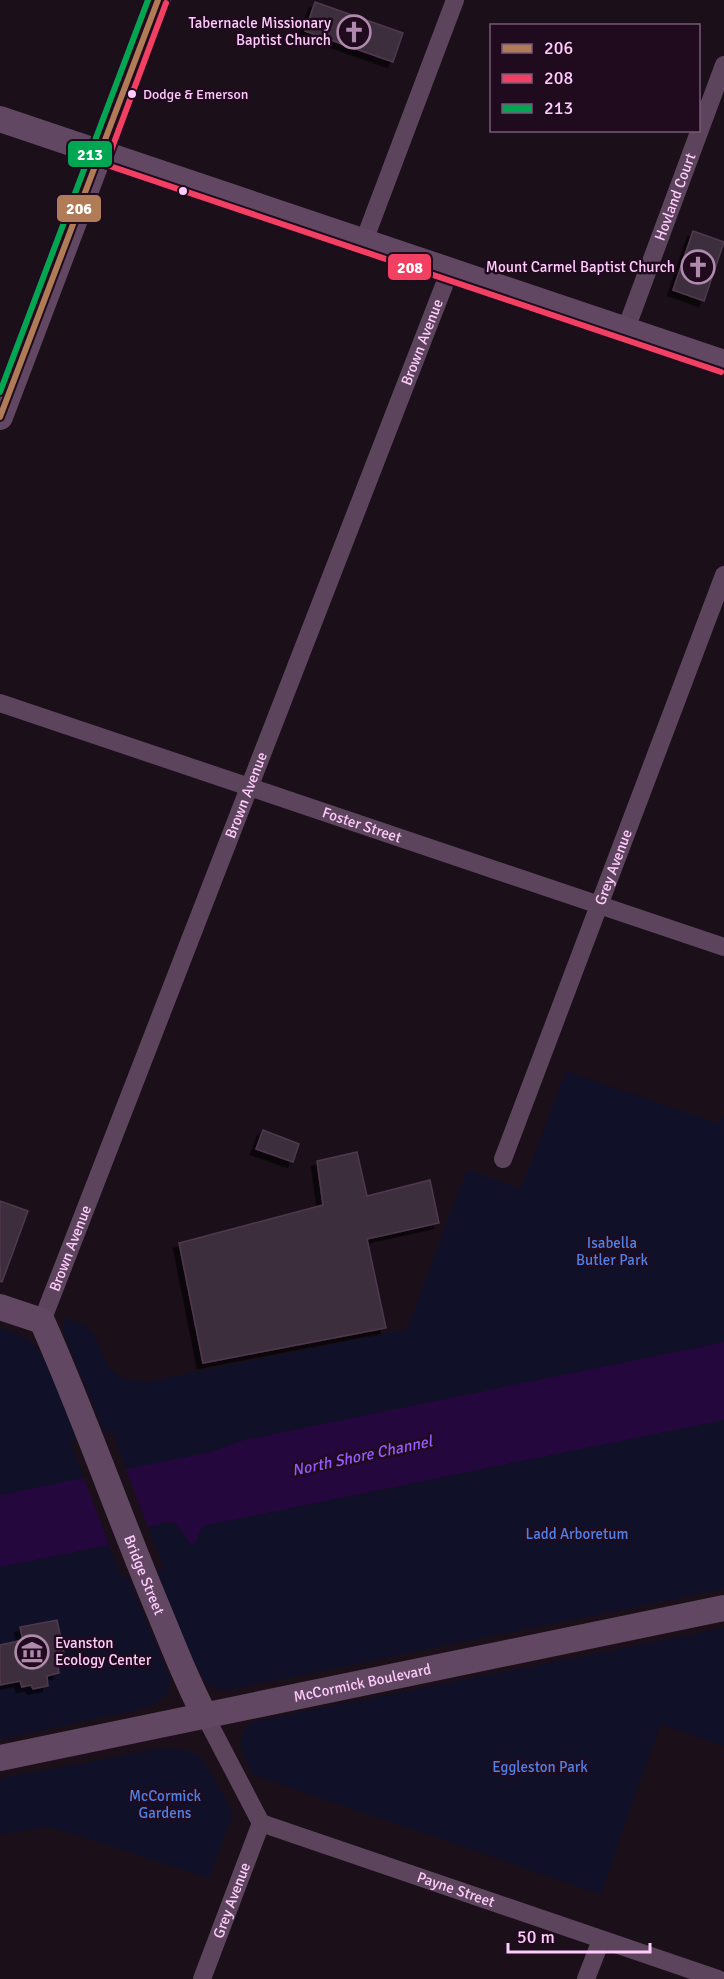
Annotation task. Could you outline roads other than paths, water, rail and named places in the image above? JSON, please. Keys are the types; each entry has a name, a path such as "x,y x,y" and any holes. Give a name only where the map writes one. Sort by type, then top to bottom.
{"main road":[{"path":"0,417 158,0"},
{"path":"0,119 724,363"},
{"path":"0,1306 42,1321"},
{"name":"Bridge Street","path":"42,1321 91,1436 143,1574 190,1688 204,1714"},
{"name":"McCormick Boulevard","path":"0,1758 724,1608"}],"street":[{"path":"364,241 455,0"},
{"name":"Hovland Court","path":"700,130 724,65"},
{"name":"Hovland Court","path":"626,329 699,132"},
{"name":"Brown Avenue","path":"42,1321 450,270"},
{"name":"Grey Avenue","path":"503,1160 724,575"},
{"name":"Foster Street","path":"0,703 724,947"},
{"name":"Bridge Street","path":"204,1714 261,1824"},
{"name":"Grey Avenue","path":"202,1979 261,1824"},
{"name":"Payne Street","path":"261,1824 718,1979"},
{"path":"586,1979 601,1940"}],"water":[{"name":"North Shore Channel","path":"724,1342 724,1420 202,1526 196,1543 191,1544 176,1524 169,1522 148,1527 109,1545 0,1567 0,1495 210,1452 244,1440"}],"place":[{"name":"Tabernacle Missionary Baptist Church","path":"354,32"},
{"name":"Dodge & Emerson","path":"132,94"},
{"name":"Mount Carmel Baptist Church","path":"698,267"},
{"name":"Evanston Ecology Center","path":"32,1652"}],"park label":[{"name":"Isabella Butler Park","path":"612,1252"},
{"name":"Ladd Arboretum","path":"577,1534"},
{"name":"Eggleston Park","path":"540,1767"},
{"name":"McCormick Gardens","path":"165,1804"}]}
